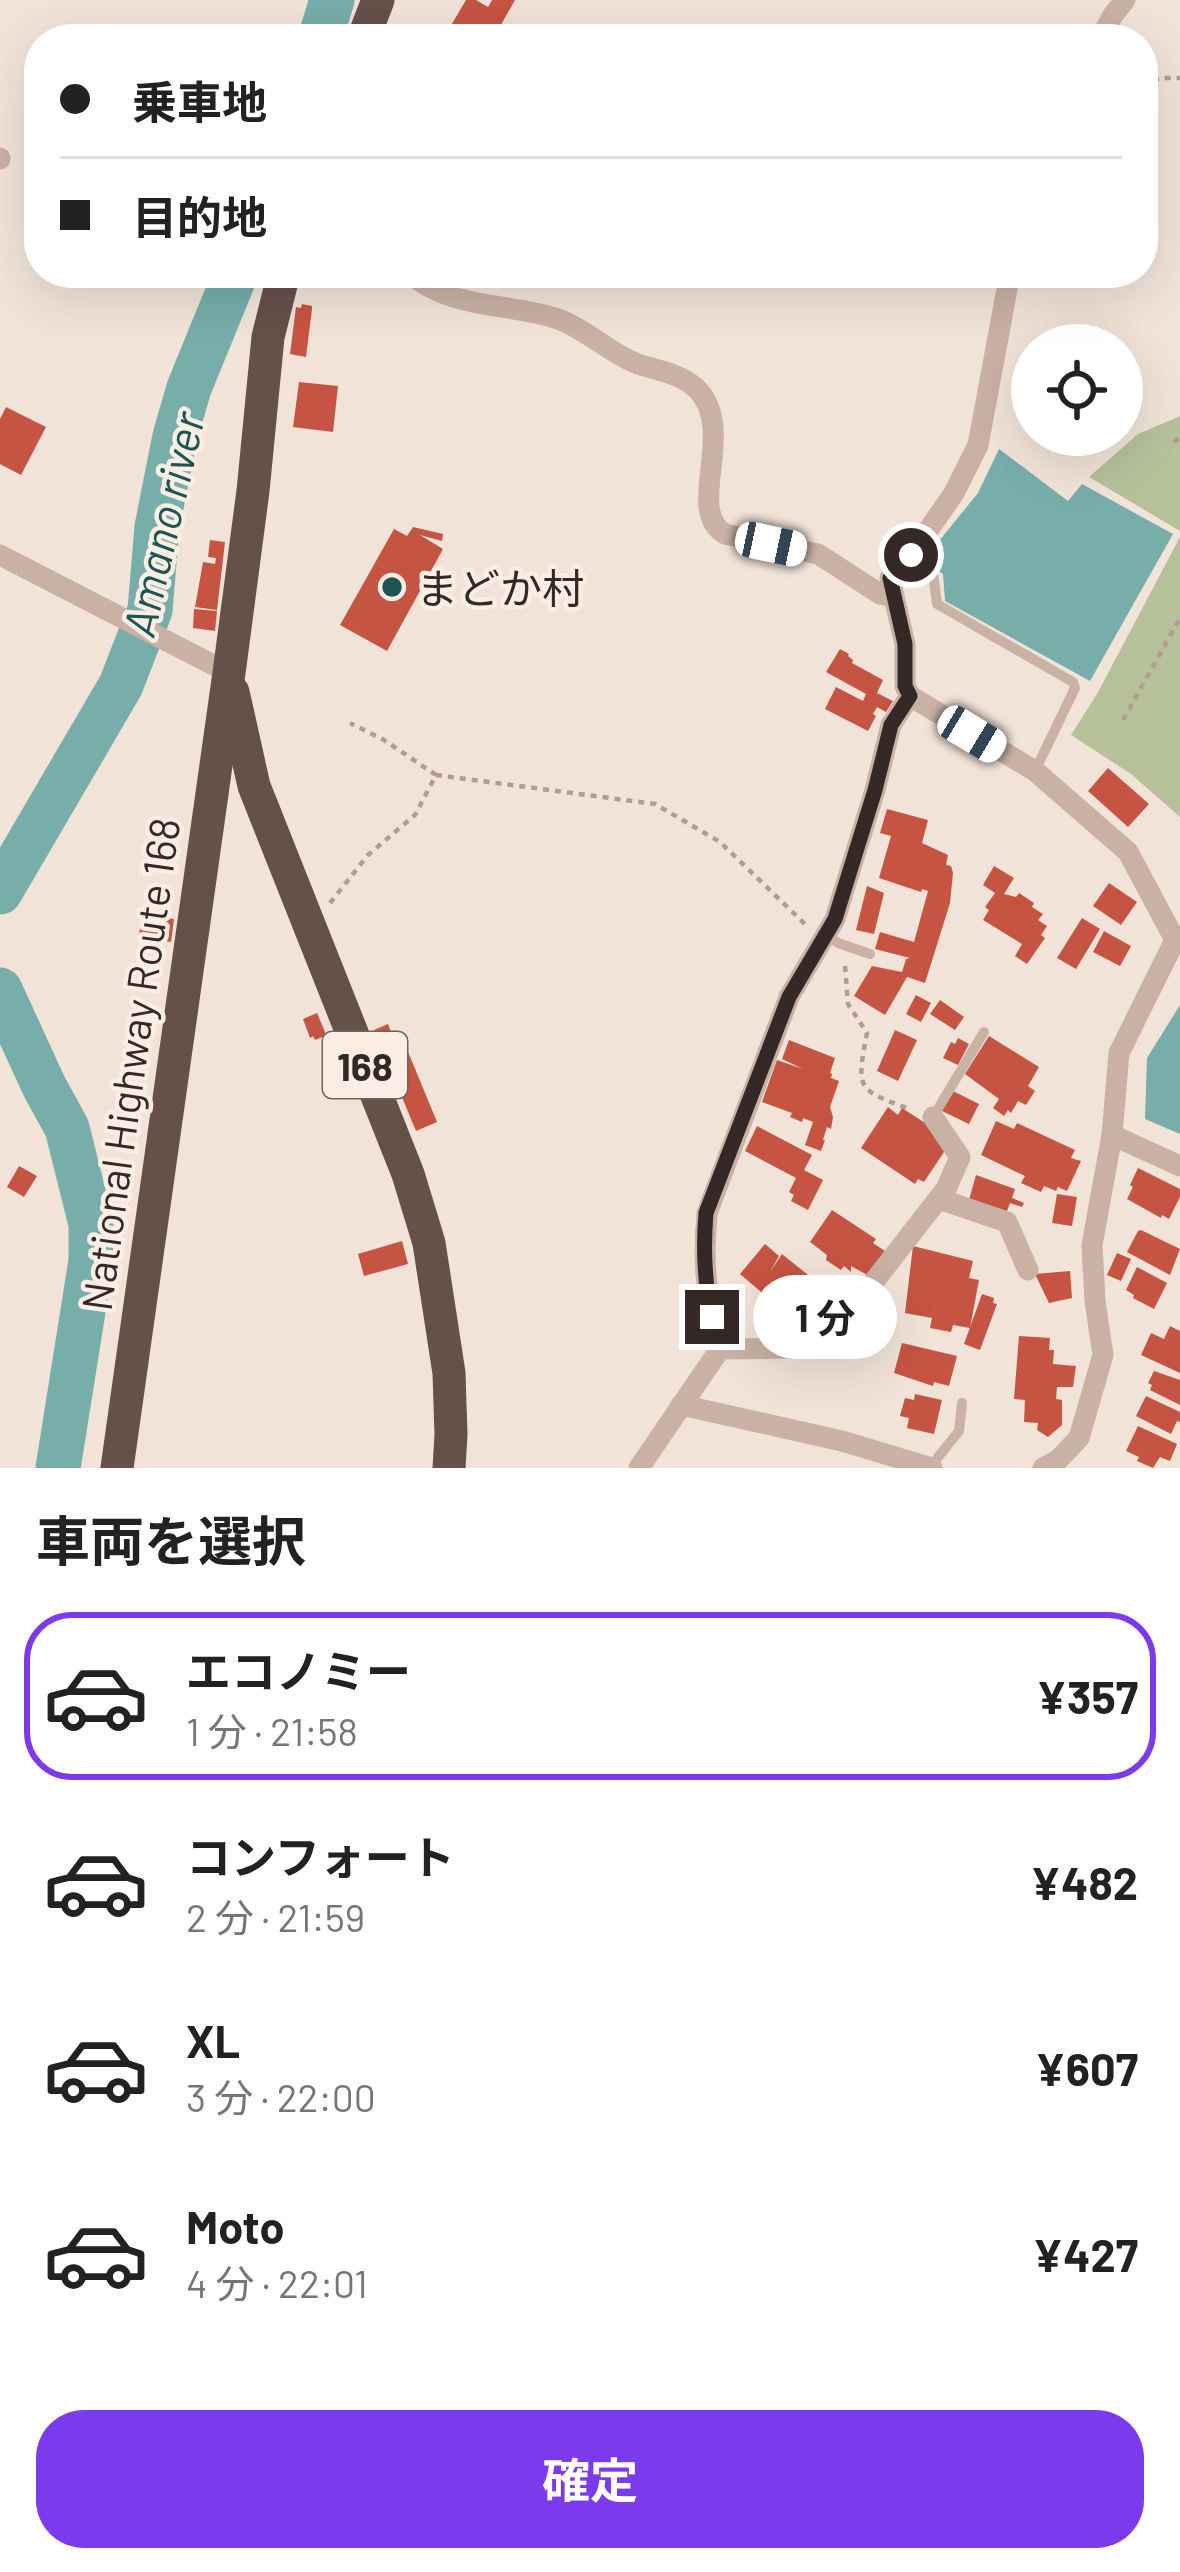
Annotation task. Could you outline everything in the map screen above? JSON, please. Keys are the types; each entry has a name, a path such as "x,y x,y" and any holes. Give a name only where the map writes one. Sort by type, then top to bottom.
{"highway":[{"name":"National Highway Route 168","path":"117,1468 253,491 268,337 280,288"},
{"name":"National Highway Route 168","path":"228,673 254,786 408,1174 429,1243 449,1373 449,1468"}],"street":[{"path":"435,288 463,301 564,321 614,352 685,380 700,392 716,432 708,515 716,529 818,554 880,594 894,597"},
{"path":"1007,288 979,445 954,493 890,578 905,644 905,686 910,696 1035,771 1128,852 1177,941 1119,1053 1112,1135 1092,1245 1102,1355 1079,1438 1043,1468"},
{"path":"0,555 228,673"},
{"path":"639,1468 720,1349 705,1286 706,1213 789,997 830,938 891,725 910,696"},
{"path":"720,1349 792,1348 865,1293 946,1189 960,1157 933,1117"},
{"path":"1112,1135 1180,1166"},
{"path":"938,1199 1007,1222 1028,1270"},
{"path":"681,1405 932,1467"}],"lane":[{"path":"933,573 937,604 1073,682 1075,688 1035,771"},
{"path":"830,938 870,954"},
{"path":"933,1117 984,1032"},
{"path":"932,1467 959,1431 962,1403"}],"path":[{"path":"1123,720 1180,618"},
{"path":"350,723 436,776 655,805 720,842 786,907 830,938 845,965 848,1004 867,1034 860,1076 865,1090 933,1117"},
{"path":"308,922 333,900 368,855 415,815 436,776"}],"green space":[{"path":"1180,416 1180,531 1089,477 1113,456 1143,456 1143,432"},
{"path":"1180,537 1180,817 1131,774 1071,735"}],"water":[{"path":"999,449 1068,501 1082,484 1173,534 1090,681 945,601 943,574 928,565 935,557 930,552 978,493"},
{"path":"1180,1005 1180,1134 1145,1119 1147,1058"}],"building":[{"path":"466,0 488,7 492,0 515,0 501,24 452,24"},
{"path":"312,306 306,357 290,354 296,307"},
{"path":"299,382 338,386 333,432 293,427"},
{"path":"6,407 46,427 21,475 0,464 0,419"},
{"name":"まどか村","path":"413,527 443,534 442,541 420,535 443,549 387,651 340,625 394,529 407,536"},
{"path":"210,540 225,542 217,610 195,607 203,562 215,564 216,558 208,557"},
{"path":"194,609 217,611 215,631 193,628"},
{"path":"840,649 852,663 883,680 877,693 893,701 886,712 877,707 868,731 825,709 836,687 863,701 866,694 826,672"},
{"path":"1108,768 1149,804 1128,827 1088,791"},
{"path":"887,809 928,820 922,843 948,855 946,865 953,873 950,903 925,983 907,977 885,1015 854,996 872,966 902,972 910,958 875,949 880,932 914,942 928,891 879,878 891,836 880,833"},
{"path":"994,866 1014,878 1004,894 1016,897 1019,893 1043,914 1038,920 1047,926 1041,935 1045,938 1027,964 1015,956 1022,944 983,920 995,893 983,885"},
{"path":"1109,883 1137,902 1121,925 1093,906"},
{"path":"867,886 884,893 874,934 856,930"},
{"path":"146,916 174,919 171,942 139,935"},
{"path":"1082,918 1100,929 1076,969 1057,958"},
{"path":"1104,931 1131,946 1120,966 1093,952"},
{"path":"916,995 931,1003 921,1022 906,1014"},
{"path":"940,1000 964,1017 955,1030 930,1014"},
{"path":"317,1013 325,1036 315,1040 303,1019"},
{"path":"388,1024 400,1043 404,1042 437,1122 416,1131 374,1030"},
{"path":"895,1030 917,1040 898,1081 877,1071"},
{"path":"989,1036 1039,1067 1028,1086 1035,1091 1026,1105 1018,1101 1004,1116 993,1108 999,1099 965,1074"},
{"path":"958,1038 969,1044 958,1065 943,1058"},
{"path":"789,1040 835,1058 830,1073 839,1081 830,1107 831,1129 827,1127 821,1151 805,1145 813,1122 803,1118 802,1122 762,1102 777,1060 803,1069 782,1059"},
{"path":"953,1091 979,1104 969,1124 942,1111"},
{"path":"888,1107 898,1115 902,1108 936,1130 946,1149 924,1182 918,1179 915,1184 861,1148"},
{"path":"996,1121 1014,1129 1017,1123 1075,1150 1071,1158 1081,1161 1067,1191 1044,1186 1041,1192 1021,1183 1025,1176 981,1155"},
{"path":"757,1126 812,1155 804,1170 823,1180 808,1210 791,1201 794,1195 789,1192 796,1178 745,1151"},
{"path":"19,1166 37,1176 24,1197 7,1187"},
{"path":"1138,1168 1180,1189 1169,1219 1127,1199"},
{"path":"976,1175 1015,1189 1012,1198 1024,1203 1022,1207 1010,1203 1007,1211 969,1200"},
{"path":"1057,1194 1077,1197 1072,1226 1052,1223"},
{"path":"832,1210 876,1239 873,1243 888,1253 871,1277 851,1266 851,1272 844,1266 841,1270 810,1242"},
{"path":"1141,1230 1180,1249 1170,1275 1127,1252"},
{"path":"402,1241 408,1264 364,1276 358,1254"},
{"path":"765,1244 779,1256 770,1272 782,1254 835,1303 819,1319 809,1308 797,1317 791,1311 788,1315 740,1274"},
{"path":"913,1246 973,1261 969,1278 979,1280 970,1328 953,1325 951,1332 930,1328 932,1318 905,1313"},
{"path":"1117,1253 1131,1259 1121,1281 1107,1275"},
{"path":"1137,1267 1167,1283 1154,1309 1126,1290"},
{"path":"1070,1271 1072,1298 1049,1303 1035,1274"},
{"path":"982,1294 997,1304 980,1350 964,1344"},
{"path":"1170,1326 1180,1331 1180,1373 1141,1355 1151,1333 1164,1339"},
{"path":"1019,1336 1050,1338 1053,1364 1076,1366 1073,1387 1057,1387 1062,1425 1048,1437 1037,1430 1038,1423 1024,1422 1025,1400 1014,1399"},
{"path":"902,1343 957,1356 949,1386 934,1382 933,1386 894,1373"},
{"path":"1154,1371 1180,1380 1180,1405 1150,1390"},
{"path":"915,1394 942,1400 934,1434 907,1428 909,1418 900,1416 905,1398 914,1400"},
{"path":"1146,1396 1180,1412 1180,1422 1171,1434 1136,1416"},
{"path":"1138,1426 1177,1444 1170,1461 1160,1457 1153,1468 1126,1451"}],"waterway":[{"name":"Amano river","path":"325,24 332,0"},
{"name":"Amano river","path":"0,892 121,685 150,610 157,527 175,436 230,288"},
{"name":"Amano river","path":"0,990 67,1128 91,1224 91,1261 58,1468"}],"place":[{"name":"まどか村","path":"392,587"}],"route":[{"path":"712,1317 705,1286 706,1213 789,997 835,919 891,725 910,696 905,686 905,644 890,578 911,555"}]}
